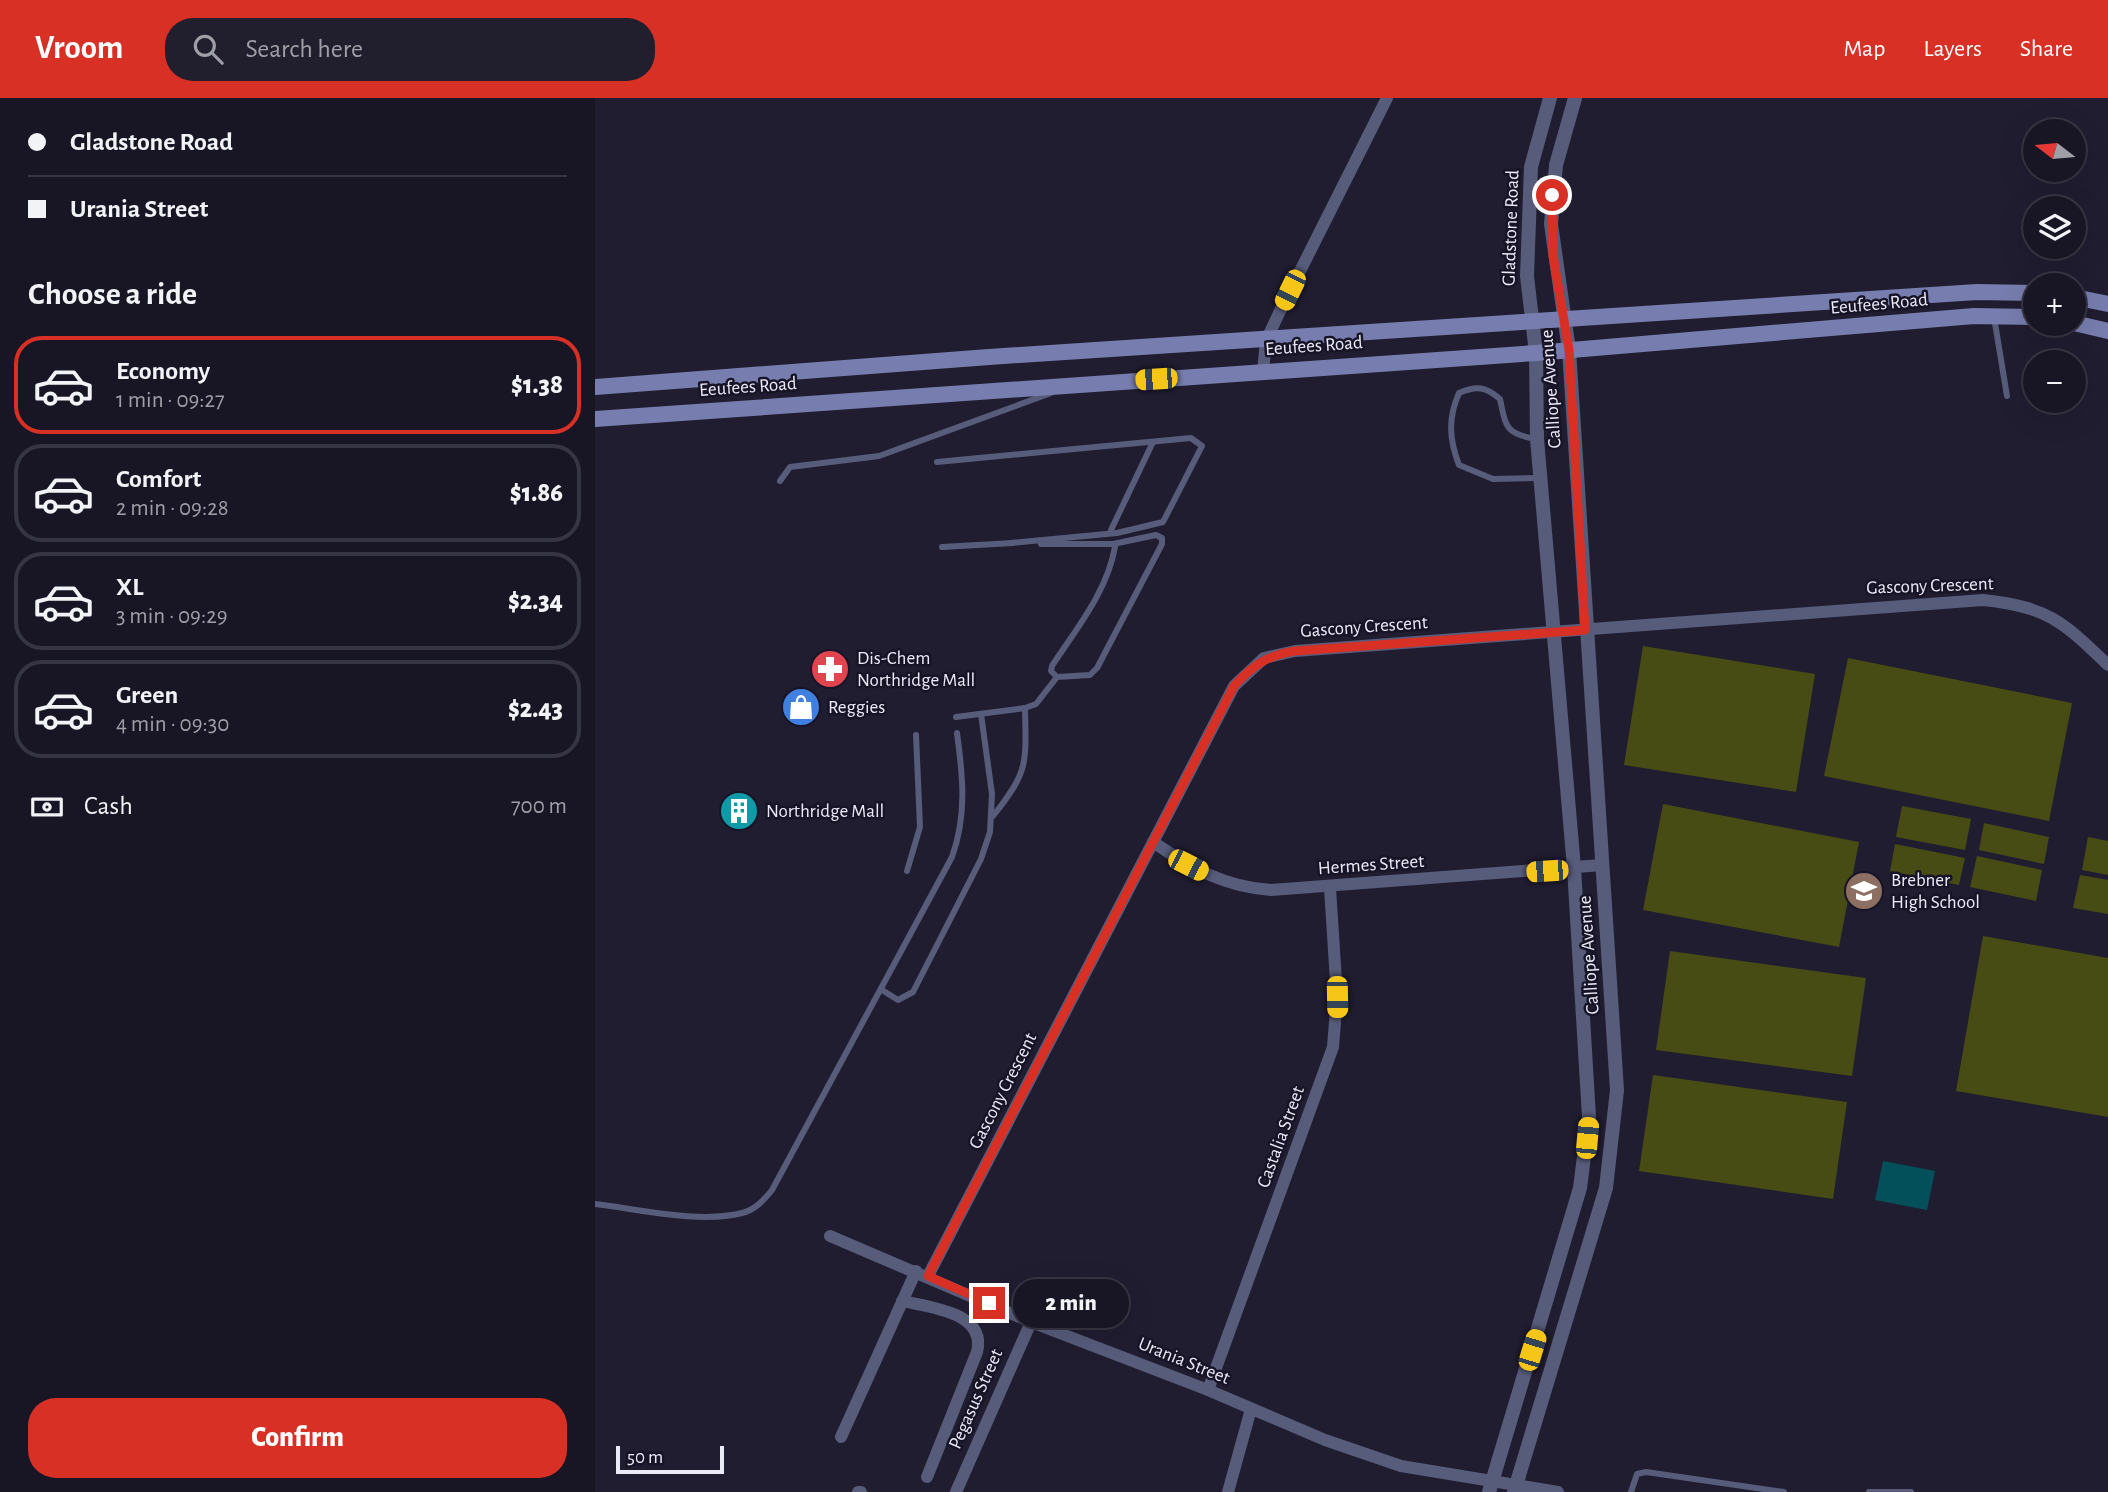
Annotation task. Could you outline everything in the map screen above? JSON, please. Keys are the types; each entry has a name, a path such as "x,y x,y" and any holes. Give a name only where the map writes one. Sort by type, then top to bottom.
{"main road":[{"name":"Eeufees Road","path":"595,387 1532,320 1977,292 2023,293"},
{"path":"1890,297 1894,324"},
{"path":"2086,299 2108,304"},
{"name":"Eeufees Road","path":"595,419 1536,353 1994,315 2023,316"},
{"path":"2086,326 2108,331"}],"street":[{"path":"1263,371 1266,341 1387,98"},
{"name":"Gladstone Road","path":"1532,320 1527,276 1528,198 1534,155 1550,98"},
{"name":"Gladstone Road","path":"1565,318 1553,256 1552,195 1556,165 1575,98"},
{"name":"Calliope Avenue","path":"1515,1488 1606,1188 1617,1090 1565,318"},
{"name":"Calliope Avenue","path":"1491,1486 1571,1219 1585,1158 1588,1070 1555,633 1537,439 1536,353 1532,320"},
{"name":"Gascony Crescent","path":"841,1437 902,1301 922,1273 1234,686 1264,659 1295,651 1983,600 2021,605 2049,614 2066,625 2108,665"},
{"name":"Hermes Street","path":"1153,842 1188,865 1225,883 1271,890 1330,888 1602,865"},
{"name":"Castalia Street","path":"1208,1390 1333,1047 1337,997 1330,888"},
{"name":"Urania Street","path":"830,1236 922,1273 1031,1322 1208,1390 1325,1440 1401,1466 1491,1486 1558,1492"},
{"path":"902,1301 960,1315 972,1327 978,1341 977,1352 927,1477"},
{"name":"Pegasus Street","path":"956,1492 1031,1322"},
{"path":"1228,1492 1251,1409"}],"lane":[{"path":"1994,315 2007,396"},
{"path":"780,481 790,467 879,456 1076,384"},
{"path":"1537,439 1516,435 1506,426 1500,399 1489,389 1474,386 1459,393 1453,408 1450,433 1459,464 1493,479 1541,478"},
{"path":"937,462 1191,438 1202,446 1163,522 1113,533 941,547"},
{"path":"1113,533 1111,530 1153,442"},
{"path":"1011,543 1114,544 1156,535 1162,538 1162,544 1097,668 1090,676 1057,677 1051,671 1052,666 1092,605 1110,566 1114,544"},
{"path":"956,717 1025,708 1036,704 1057,677"},
{"path":"993,816 1013,791 1024,770 1025,708"},
{"path":"882,990 898,1000 913,992 981,859 993,816 981,714"},
{"path":"595,1204 694,1216 726,1216 743,1213 762,1202 783,1172 952,858 962,830 964,789 957,733"},
{"path":"907,871 920,827 916,735"},
{"path":"1631,1492 1637,1474 1646,1472 1784,1492"},
{"path":"1870,1492 1910,1492"}],"shaded area":[{"path":"1643,646 1815,674 1796,792 1624,765"},
{"path":"1848,658 2072,703 2049,821 1824,776"},
{"path":"1663,804 1859,842 1839,947 1643,910"},
{"path":"1902,806 1971,819 1965,850 1896,837"},
{"path":"1984,823 2049,837 2044,864 1979,850"},
{"path":"2088,837 2108,841 2108,875 2082,870"},
{"path":"1895,844 1965,858 1959,885 1890,871"},
{"path":"1977,856 2042,870 2036,901 1970,887"},
{"path":"2080,875 2108,880 2108,914 2073,908"},
{"path":"1983,936 2108,958 2108,1117 1956,1091"},
{"path":"1670,951 1866,978 1852,1076 1656,1050"},
{"path":"1653,1075 1847,1102 1833,1199 1639,1171"},
{"path":"1883,1161 1935,1171 1927,1210 1875,1200"}],"place":[{"name":"Dis-Chem Northridge Mall","path":"830,669"},
{"name":"Reggies","path":"801,707"},
{"name":"Northridge Mall","path":"739,811"},
{"name":"Brebner High School","path":"1864,891"}],"route":[{"path":"989,1303 928,1276 1234,686 1254,666 1275,654 1585,630 1569,350 1553,256 1552,195"}]}
